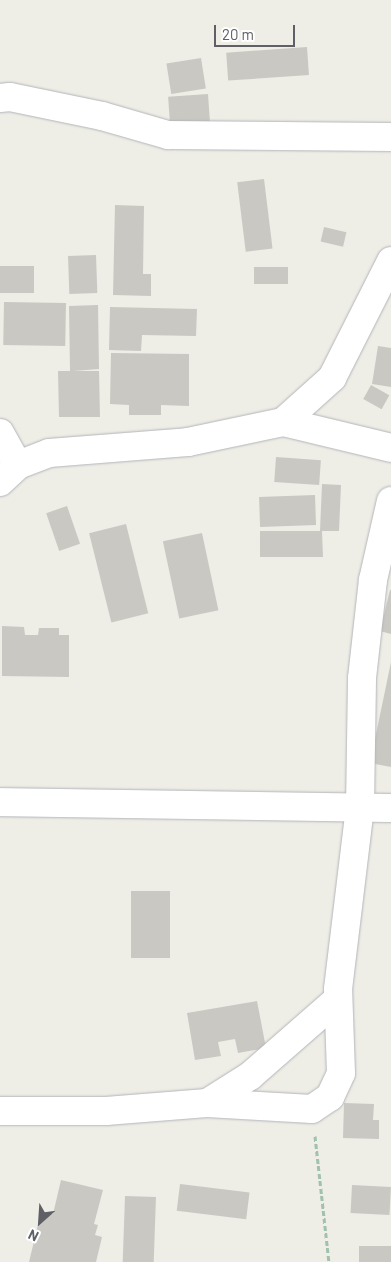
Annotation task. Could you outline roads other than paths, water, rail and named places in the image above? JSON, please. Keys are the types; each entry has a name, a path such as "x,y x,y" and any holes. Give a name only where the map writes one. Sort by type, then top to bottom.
{"street":[{"path":"0,98 10,97 102,116 168,135 391,137"},
{"path":"283,422 332,378 391,261"},
{"path":"0,433 9,473 49,453 188,442 283,422 391,448"},
{"path":"0,1111 106,1111 208,1103 312,1109 330,1097 341,1073 338,999 360,807 363,668 373,580 391,501"},
{"path":"0,802 391,808"},
{"path":"208,1103 250,1076 338,999"}]}
